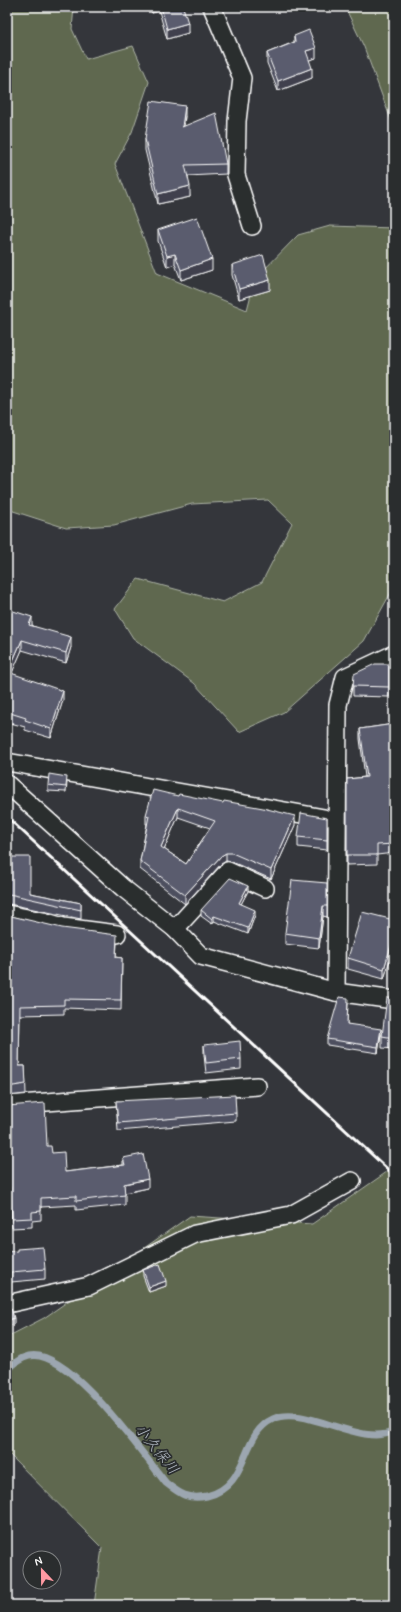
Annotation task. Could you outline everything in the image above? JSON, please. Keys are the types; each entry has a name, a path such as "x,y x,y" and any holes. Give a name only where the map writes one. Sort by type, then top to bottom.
{"street":[{"path":"212,7 242,78 237,121 236,175 252,226"},
{"path":"336,992 338,705 345,677 394,654"},
{"path":"7,762 338,820"},
{"path":"7,784 123,888 175,929 201,956 336,992 394,1000"},
{"path":"175,929 228,871 265,888"},
{"path":"7,914 43,921 63,927 117,934"},
{"path":"7,1105 257,1086"},
{"path":"7,1304 88,1286 195,1234 291,1215 352,1181"}],"green space":[{"path":"7,7 74,7 72,29 86,59 133,46 149,82 132,132 115,164 157,273 247,310 255,279 298,235 330,226 394,228 394,587 364,641 284,712 239,732 194,683 133,638 115,609 138,579 223,602 262,582 292,523 268,500 192,504 114,525 66,528 7,509"},
{"path":"345,7 394,7 394,128 364,47"},
{"path":"394,1167 394,1605 94,1605 102,1548 7,1452 7,1337 44,1318 190,1216 312,1224"}],"building":[{"path":"161,7 183,7 188,23 167,29"},
{"path":"309,30 316,48 306,51 312,68 278,81 267,53 295,42 294,36"},
{"path":"151,101 185,106 182,127 216,113 226,164 185,165 190,186 158,194 145,139"},
{"path":"197,217 212,259 181,270 175,254 167,256 158,230"},
{"path":"263,255 270,280 239,289 232,265"},
{"path":"7,609 32,617 29,625 71,637 66,653 22,640 8,672 63,691 51,729 25,720 26,718 7,712"},
{"path":"375,664 389,664 389,687 353,686 354,674"},
{"path":"394,724 394,844 377,845 377,855 347,855 347,779 367,777 360,729"},
{"path":"49,774 67,777 66,787 48,785"},
{"path":"153,790 178,796 179,794 223,803 224,801 263,808 295,816 271,870 232,853 226,853 221,856 185,895 140,861 149,816 146,815","holes":["178,808 215,821 186,864 161,847"]},
{"path":"301,813 327,818 327,840 298,837"},
{"path":"7,857 30,857 30,893 81,903 81,910 9,894 7,895"},
{"path":"230,878 248,886 239,903 255,910 248,928 214,916 212,919 201,910"},
{"path":"292,880 327,883 327,906 323,906 319,938 285,933"},
{"path":"362,912 394,920 394,942 392,942 384,969 348,958"},
{"path":"7,915 62,928 117,935 116,957 122,958 121,1000 64,999 64,1005 20,1006 19,1066 25,1066 26,1084 7,1087"},
{"path":"339,997 348,998 347,1024 381,1029 378,1047 327,1039"},
{"path":"387,998 394,998 394,1038 382,1036"},
{"path":"240,1041 241,1059 206,1063 204,1045"},
{"path":"235,1095 236,1113 118,1123 116,1101"},
{"path":"45,1103 47,1146 51,1146 52,1153 64,1152 65,1172 125,1165 123,1158 143,1154 148,1179 124,1184 125,1195 76,1201 76,1196 41,1198 41,1211 32,1212 32,1218 12,1219 10,1187 7,1188 7,1106"},
{"path":"43,1247 45,1269 11,1272 11,1278 7,1279 7,1252 17,1251 17,1249"},
{"path":"160,1264 166,1281 149,1287 143,1270"},
{"path":"7,1308 11,1308 14,1318 7,1321"}],"waterway":[{"name":"小久保川","path":"7,1371 17,1362 29,1356 45,1358 64,1368 84,1385 104,1406 166,1483 180,1493 189,1497 207,1496 221,1490 231,1482 255,1436 262,1426 273,1419 286,1416 301,1417 366,1434 381,1435 394,1431"}],"railway":[{"path":"7,817 394,1175"}]}
